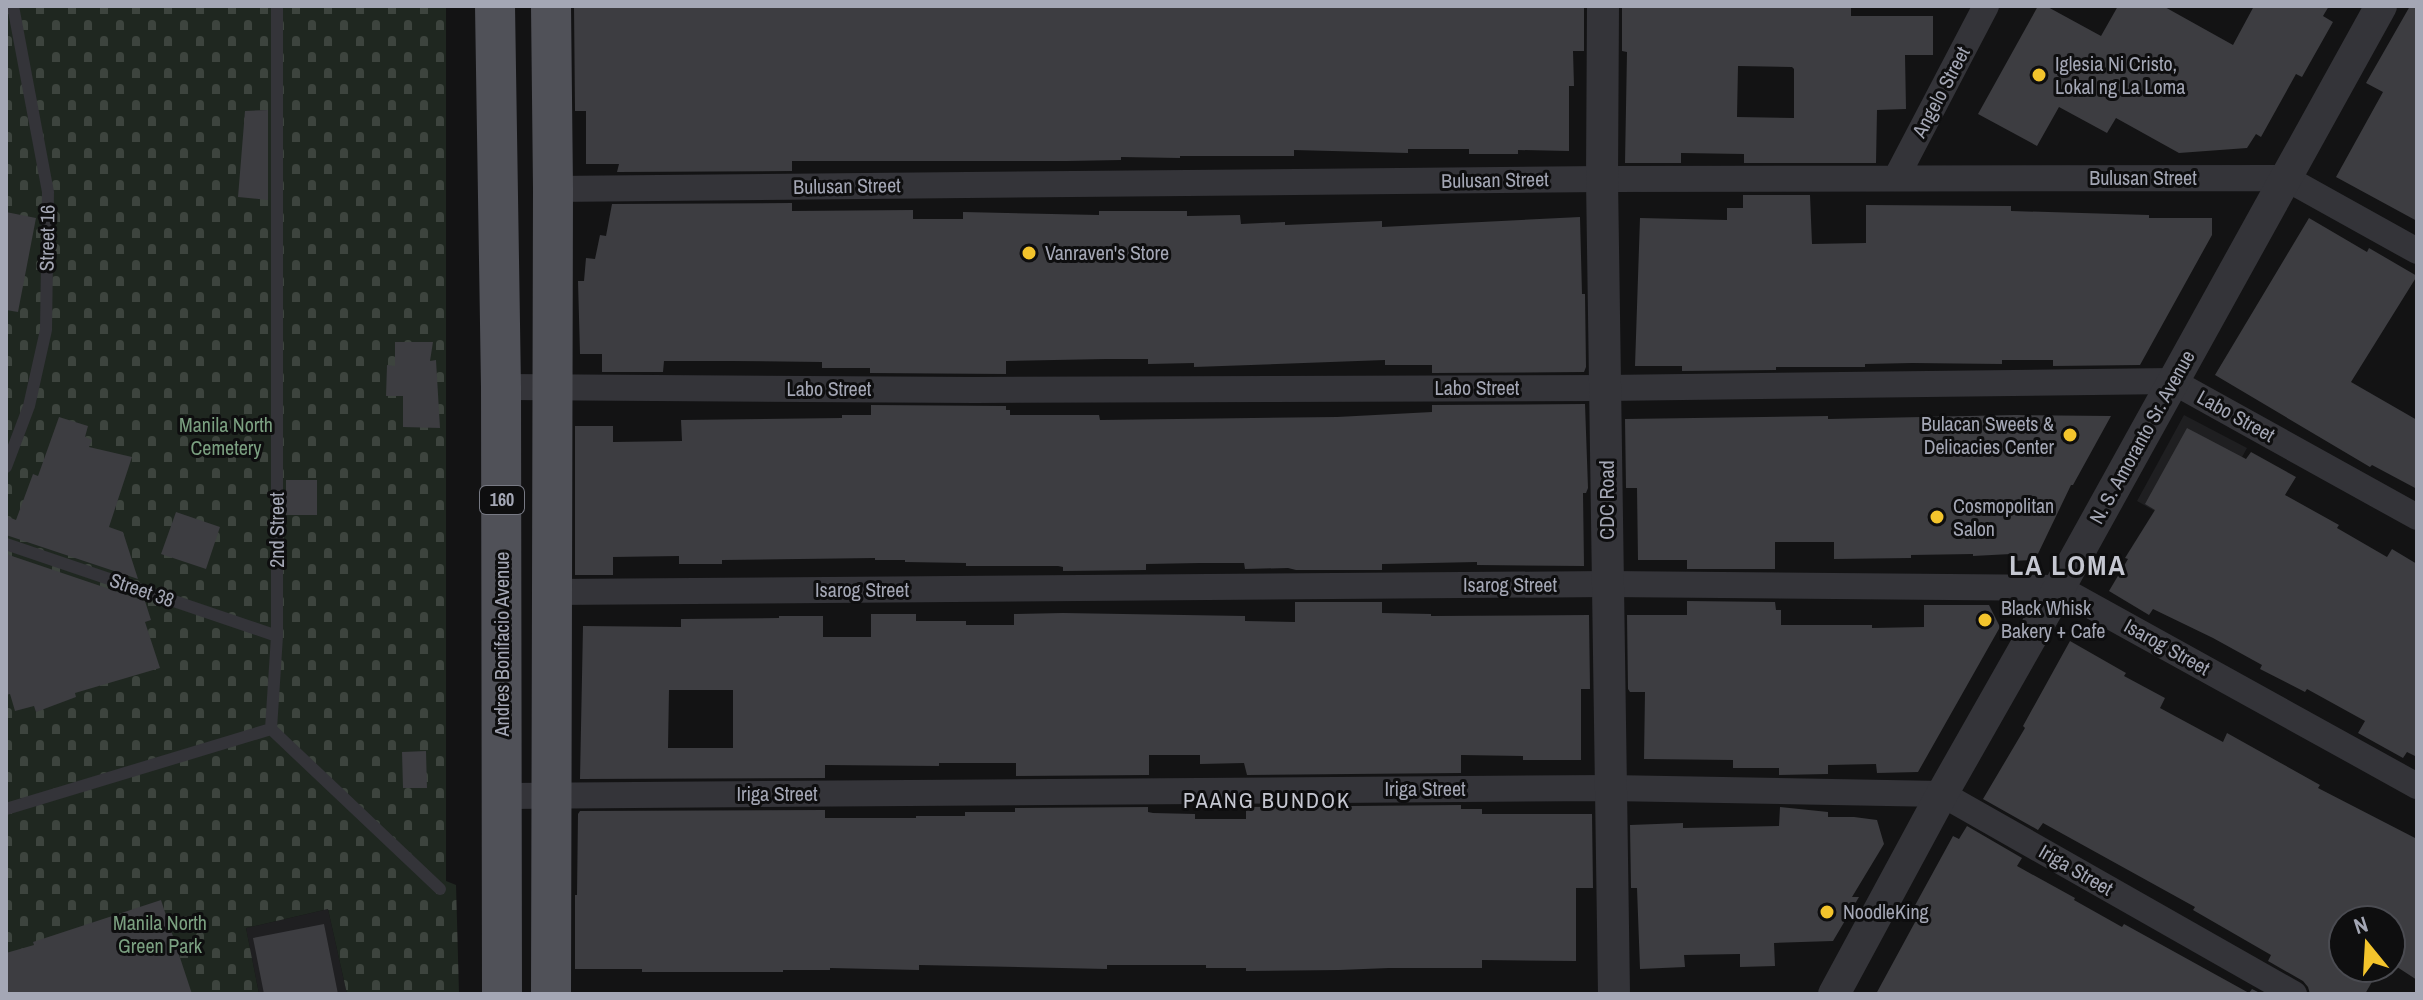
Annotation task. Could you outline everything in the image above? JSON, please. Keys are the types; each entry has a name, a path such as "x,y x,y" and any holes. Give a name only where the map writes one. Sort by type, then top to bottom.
{"main road":[{"name":"Andres Bonifacio Avenue","path":"495,6 501,387 502,994"},
{"name":"160","path":"551,6 551,994"}],"street":[{"name":"CDC Road","path":"1603,6 1602,179 1614,994"},
{"name":"Angelo Street","path":"1896,178 1986,6"},
{"name":"N. S. Amoranto Sr. Avenue","path":"1834,994 2381,6"},
{"name":"Bulusan Street","path":"553,189 1602,179 2286,178 2417,251"},
{"name":"Labo Street","path":"501,387 975,390 1606,388 2172,381 2417,517"},
{"name":"Isarog Street","path":"552,592 1607,584 2059,588 2417,786"},
{"name":"Iriga Street","path":"502,796 1610,788 1942,794 2294,994"}],"lane":[{"name":"Street 16","path":"6,467 29,406 46,330 48,192 13,6"},
{"name":"2nd Street","path":"271,729 277,636 277,6"},
{"name":"Street 38","path":"6,544 277,636"},
{"path":"6,809 271,729 440,889"}],"shaded area":[{"path":"2184,415 2247,448 2199,536 2137,501"},
{"path":"328,909 347,994 259,994 246,928"}],"green space":[{"name":"Manila North Cemetery","path":"6,6 446,6 446,881 456,885 459,994 347,994 328,909 246,928 259,994 6,994"}],"building":[{"path":"574,6 1584,6 1584,51 1573,51 1574,86 1569,86 1569,151 1518,150 1518,154 1469,154 1469,149 1408,149 1408,153 1294,150 1294,156 1121,157 1121,160 792,161 792,171 617,172 619,164 586,164 586,111 575,111"},
{"path":"1622,6 1851,6 1851,16 1933,16 1933,55 1905,55 1906,109 1877,110 1876,163 1744,163 1744,154 1681,153 1681,163 1625,163 1627,52 1622,51","holes":["1738,66 1792,67 1794,118 1737,117"]},
{"path":"2038,6 2046,6 2101,36 2118,6 2163,6 2233,45 2254,6 2329,6 2323,16 2333,22 2302,77 2296,74 2261,137 2256,134 2247,148 2179,153 2116,118 2107,133 2059,107 2037,146 1978,114"},
{"path":"2410,6 2417,6 2417,221 2336,177 2383,92 2366,83"},
{"path":"268,110 268,200 238,197 245,111"},
{"path":"1743,195 1810,195 1812,244 1866,243 1866,205 2011,206 2011,211 2212,218 2212,235 2140,365 2053,366 2053,360 2002,360 2002,364 1865,364 1865,367 1776,367 1776,370 1682,371 1682,366 1635,366 1640,218 1727,220 1727,208 1743,208"},
{"path":"792,203 792,211 913,210 913,219 963,219 963,212 1099,215 1099,211 1187,211 1187,216 1240,215 1241,224 1382,221 1382,227 1580,217 1586,367 1584,372 1432,373 1432,365 1385,365 1385,360 1194,367 1194,363 1148,364 1148,359 1106,359 1006,361 1006,374 870,373 870,368 822,368 822,362 664,361 663,372 602,372 602,354 580,354 578,281 584,281 586,258 595,259 600,235 606,236 612,204"},
{"path":"6,212 36,218 18,312 6,310"},
{"path":"2309,218 2367,252 2369,248 2417,276 2351,382 2417,420 2417,489 2372,465 2370,467 2215,375"},
{"path":"395,342 433,342 430,361 436,360 440,428 403,427 403,396 386,396 387,365 395,366"},
{"path":"1585,404 1588,488 1583,493 1584,566 1477,565 1477,562 1382,564 1382,570 1296,570 1245,569 1244,563 1200,563 1146,564 1146,570 1063,571 1063,567 1058,566 966,566 966,563 875,558 722,560 722,564 679,564 679,556 613,557 613,575 575,575 575,426 613,426 613,442 682,441 681,420 842,418 842,415 871,415 871,405 1006,406 1010,415 1099,415 1100,420 1337,417 1432,412 1432,405"},
{"path":"2111,416 2071,485 2035,560 2011,561 2011,554 1834,559 1834,542 1775,542 1775,569 1687,569 1687,560 1638,560 1637,488 1626,488 1625,419"},
{"path":"59,417 88,426 85,437 92,440 89,447 132,457 109,527 123,532 138,579 6,535 6,516 16,520 33,474 38,476"},
{"path":"2187,428 2246,459 2251,452 2296,477 2285,495 2339,525 2337,528 2387,557 2392,549 2417,564 2417,757 2407,752 2403,758 2358,733 2365,721 2307,689 2305,692 2260,669 2262,665 2213,638 2153,609 2149,615 2109,591 2155,510 2145,504"},
{"path":"286,480 317,480 317,515 286,515"},
{"path":"176,512 220,527 206,569 161,554"},
{"path":"6,554 145,601 151,620 145,622 160,668 75,693 76,697 36,712 34,706 15,711 10,694 6,695"},
{"path":"1687,601 1775,602 1776,610 1781,610 1781,625 1872,625 1872,628 1924,627 1924,605 1989,605 2000,627 1918,772 1877,773 1876,764 1828,765 1828,774 1779,775 1779,768 1733,768 1733,760 1644,759 1645,692 1630,692 1628,689 1627,615 1687,615"},
{"path":"1295,602 1382,602 1382,613 1431,616 1589,615 1590,689 1581,689 1581,760 1523,760 1523,756 1461,755 1461,773 1247,775 1244,763 1200,764 1200,755 1149,755 1149,775 1016,776 1016,763 939,763 939,766 825,765 825,778 580,779 583,626 681,627 681,619 823,616 823,637 871,637 871,614 916,614 916,621 966,621 966,625 1014,625 1014,614 1063,613 1245,616 1245,621 1295,622","holes":["669,690 733,690 733,748 668,748"]},
{"path":"2070,641 2165,698 2160,708 2223,742 2227,733 2320,785 2318,788 2417,839 2417,980 2407,973 2407,904 2327,904 2327,984 2371,984 2365,994 2310,994 2303,981 2268,961 2271,955 2193,910 2195,907 2043,823 2038,830 1983,799 2025,728 2023,726"},
{"path":"426,751 427,788 403,788 402,752"},
{"path":"1461,805 1461,809 1482,809 1482,814 1592,814 1593,888 1576,888 1576,961 1482,960 1482,968 1246,971 1246,968 1206,968 1206,965 1107,965 1107,969 919,965 919,970 830,968 783,972 575,969 580,811 825,810 825,818 916,818 965,816 965,812 1015,812 1015,808 1148,807 1148,812 1153,813 1195,814 1195,819 1246,819 1246,807"},
{"path":"1780,807 1828,812 1828,817 1877,820 1884,844 1852,897 1859,897 1833,941 1774,943 1775,966 1740,967 1740,954 1684,955 1685,967 1640,969 1637,888 1631,888 1630,825 1683,823 1683,828 1779,826"},
{"path":"1967,826 2022,858 2017,866 2074,900 2249,993 2252,989 2262,994 1876,994 1920,913 1913,909 1953,836 1959,839"},
{"path":"161,900 192,994 6,994 6,953"},
{"path":"324,924 338,994 264,994 253,938"}],"place":[{"name":"Iglesia Ni Cristo, Lokal ng La Loma","path":"2039,75"},
{"name":"Vanraven's Store","path":"1029,253"},
{"name":"Bulacan Sweets & Delicacies Center","path":"2070,435"},
{"name":"Cosmopolitan Salon","path":"1937,517"},
{"name":"Black Whisk Bakery + Cafe","path":"1985,620"},
{"name":"NoodleKing","path":"1827,912"}],"district":[{"name":"LA LOMA","path":"2068,565"},
{"name":"PAANG BUNDOK","path":"1267,800"}],"park label":[{"name":"Manila North Green Park","path":"160,934"}]}
